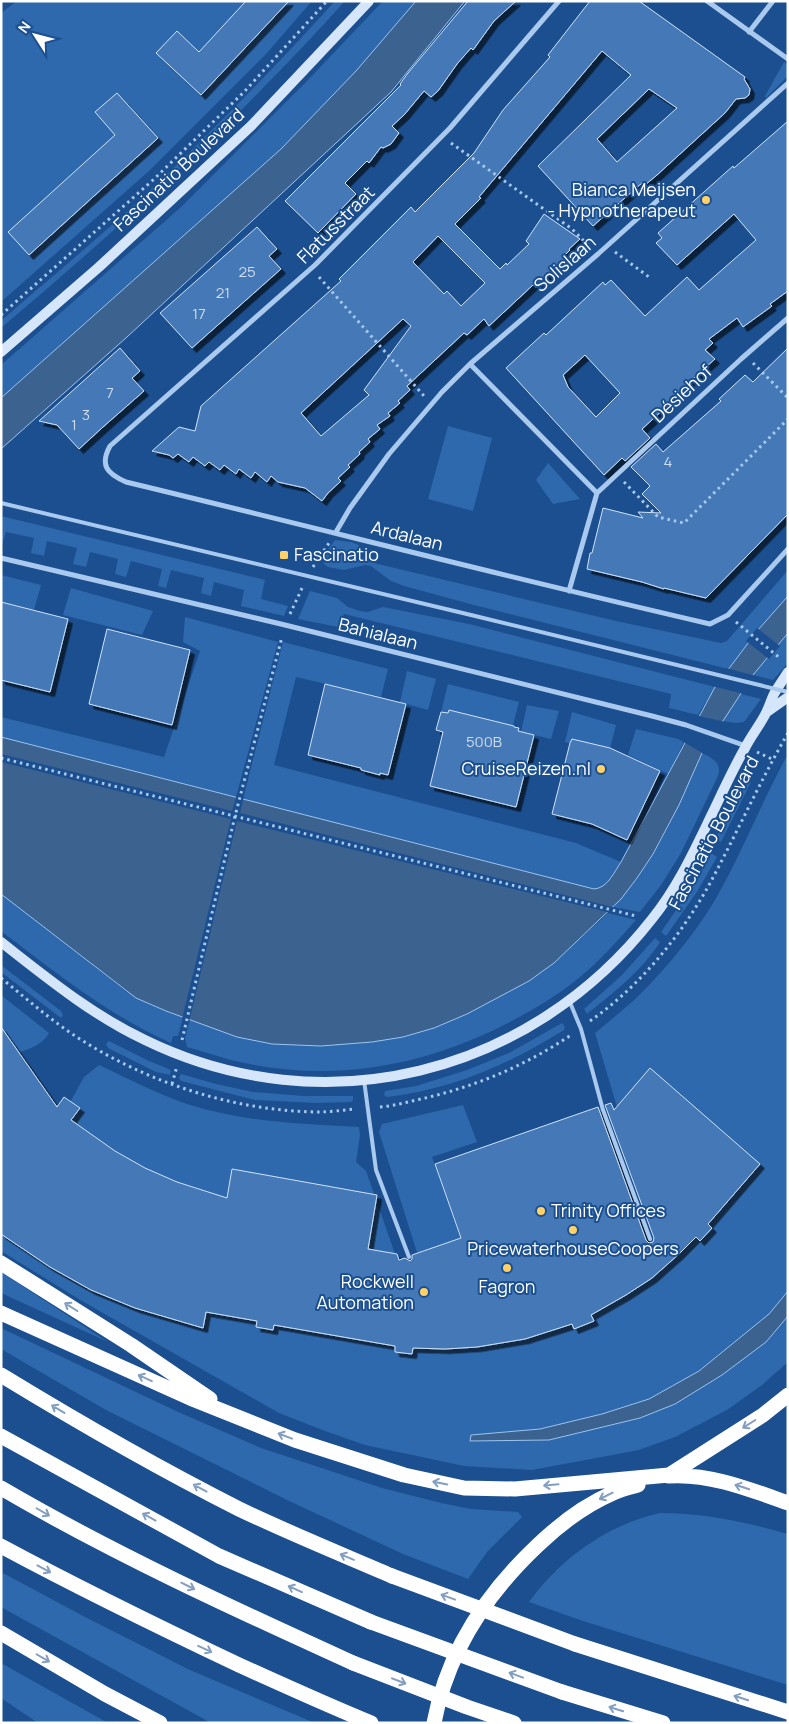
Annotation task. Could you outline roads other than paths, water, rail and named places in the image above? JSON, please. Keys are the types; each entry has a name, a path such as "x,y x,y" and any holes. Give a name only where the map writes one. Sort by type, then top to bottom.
{"highway":[{"path":"1,1263 131,1345 239,1418"},
{"path":"1,1313 239,1418 345,1457 404,1475 464,1488 515,1488 669,1475 699,1477 735,1484 788,1502"},
{"path":"1,1375 58,1410 239,1509 392,1576 576,1644 788,1712"},
{"path":"434,1723 438,1700 459,1647 489,1598 506,1577 550,1534 570,1518 614,1492 669,1475 763,1415 788,1395"},
{"path":"1,1436 220,1556 371,1622 562,1692 663,1723"},
{"path":"1,1488 144,1565 247,1615 353,1663 514,1723"},
{"path":"1,1546 141,1619 334,1708 371,1723"},
{"path":"1,1633 105,1694 160,1723"}],"street":[{"name":"Fascinatio Boulevard","path":"1,352 99,268 251,126 370,1"},
{"name":"Flatusstraat","path":"110,446 312,268 442,137 481,94 559,1"},
{"path":"707,1 788,59"},
{"path":"749,32 773,1"},
{"name":"Solislaan","path":"336,532 367,482 431,404 470,364 598,254 788,83"},
{"name":"Désiehof","path":"597,493 788,318"},
{"path":"470,364 597,493 570,591"},
{"name":"Ardalaan","path":"110,446 106,452 105,466 108,472 126,482 710,624 728,615 788,549"},
{"name":"Bahialaan","path":"1,558 285,626 686,726 746,746"},
{"name":"Fascinatio Boulevard","path":"1,942 95,1012 146,1041 214,1066 257,1076 328,1082 364,1080 430,1069 480,1052 535,1023 569,1000 598,977 652,920 684,869 746,746 788,672"},
{"name":"Fascinatio Boulevard","path":"766,713 788,697"}],"lane":[{"path":"1,503 200,549 788,692"},
{"path":"569,1000 581,1028 603,1110 650,1239"},
{"path":"364,1080 376,1170 409,1256"}],"place":[{"name":"Bianca Meijsen - Hypnotherapeut","path":"706,200"},
{"name":"Fascinatio","path":"284,555"},
{"name":"CruiseReizen.nl","path":"601,769"},
{"name":"Trinity Offices","path":"541,1211"},
{"name":"PricewaterhouseCoopers","path":"573,1230"},
{"name":"Fagron","path":"507,1268"},
{"name":"Rockwell Automation","path":"424,1292"}]}
